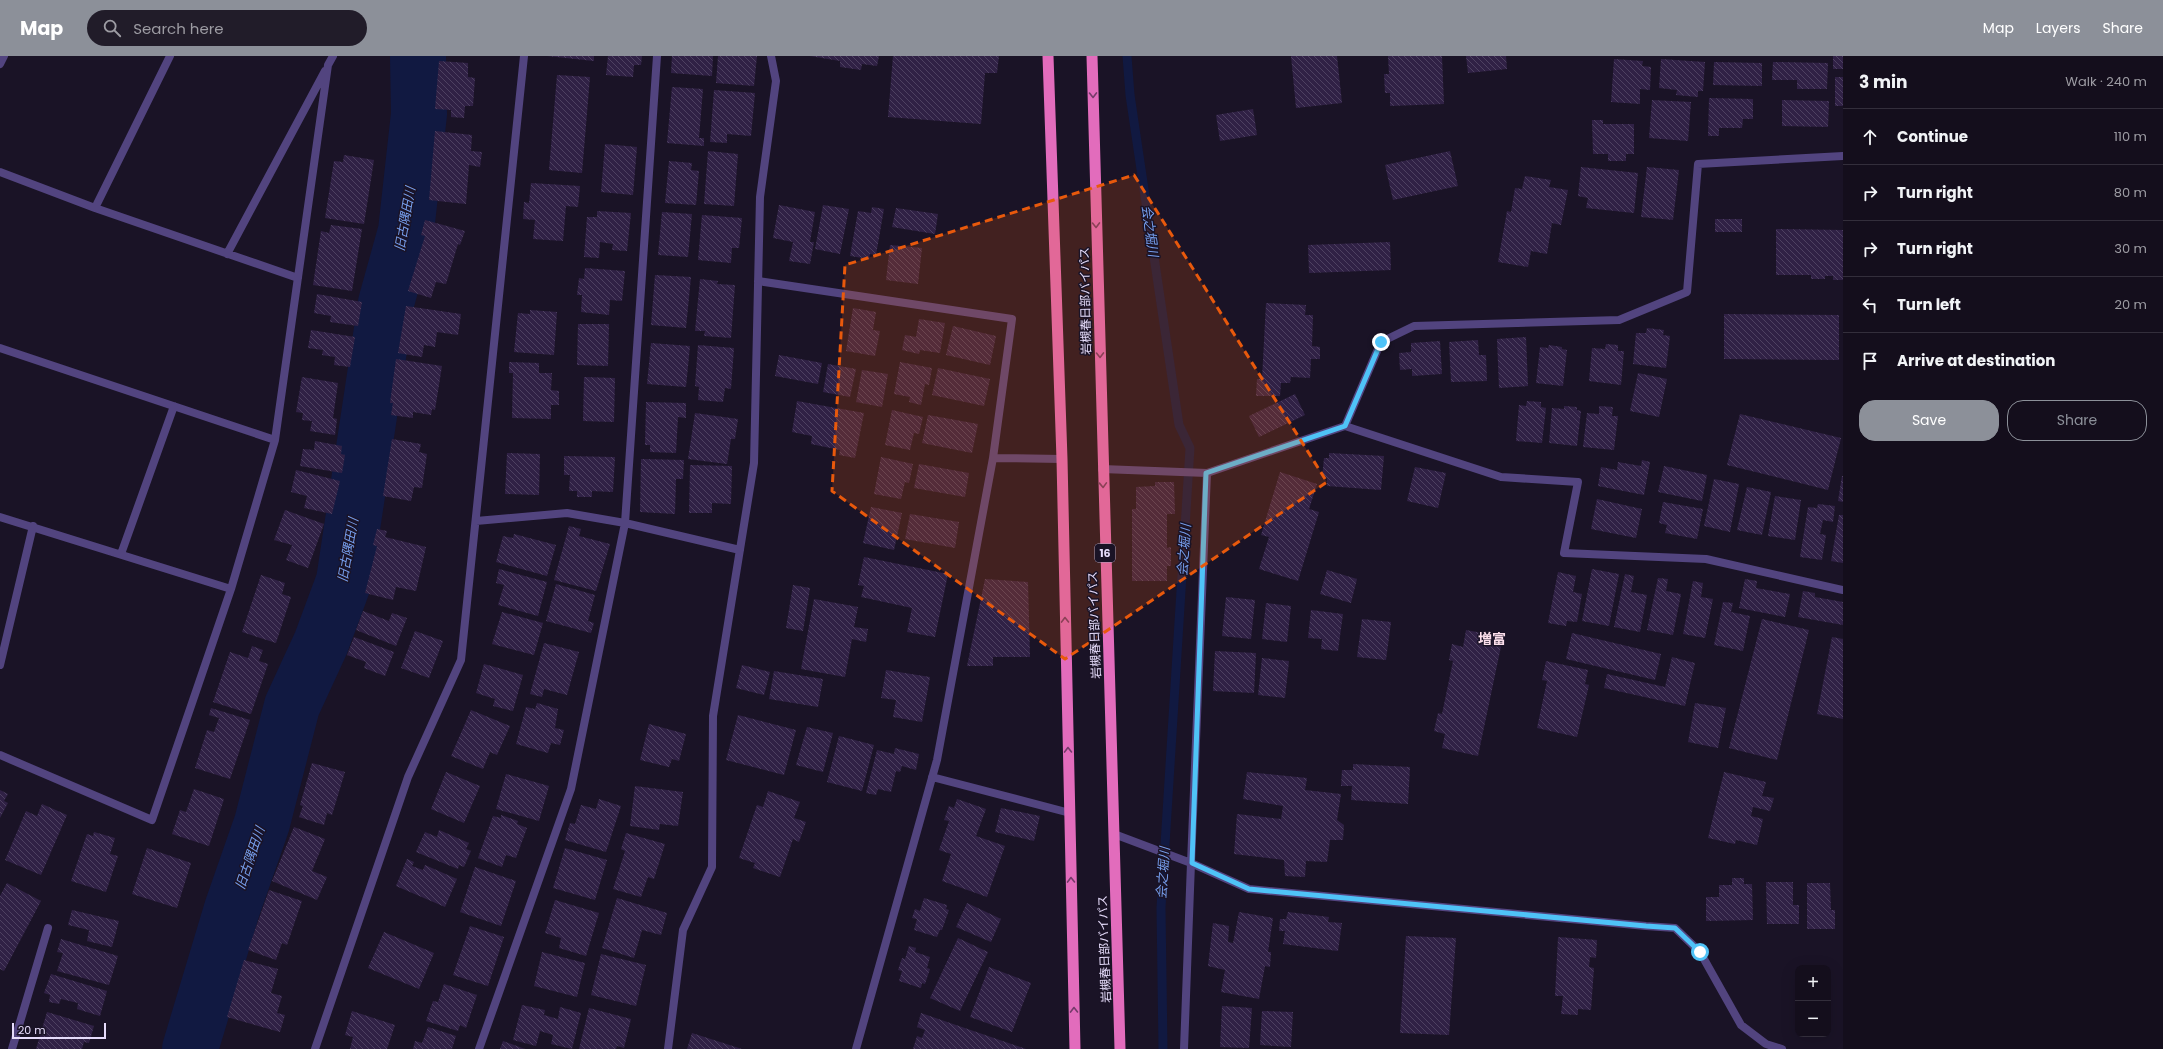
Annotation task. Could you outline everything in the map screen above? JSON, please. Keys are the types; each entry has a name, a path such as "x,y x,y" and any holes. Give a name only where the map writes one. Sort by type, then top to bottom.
{"highway":[{"path":"1048,56 1062,459 1075,1049"},
{"name":"岩槻春日部バイパス","path":"1092,56 1102,469 1120,1049"}],"street":[{"path":"0,64 4,56"},
{"path":"96,208 170,56"},
{"path":"227,254 333,56"},
{"path":"316,1049 408,777 462,660 524,56"},
{"path":"479,1049 571,788 625,522 657,56"},
{"path":"668,1049 683,930 712,867 713,716 754,463 760,197 776,80 771,56"},
{"path":"0,755 152,820 232,589 275,440 328,65"},
{"path":"1345,426 1381,342 1414,326 1619,320 1687,292 1698,164 1843,156"},
{"path":"0,172 96,208 298,278"},
{"path":"758,281 1012,319 993,458 932,777 856,1049"},
{"path":"0,348 275,440"},
{"path":"121,554 174,406"},
{"path":"1102,469 1205,473 1345,426 1501,477 1578,482 1564,553 1706,559 1843,590"},
{"path":"993,458 1062,459"},
{"path":"1184,1049 1192,863 1205,473"},
{"path":"476,521 567,513 625,522 740,550"},
{"path":"0,517 232,589"},
{"path":"0,666 33,526"},
{"path":"932,777 1070,813"},
{"path":"1114,834 1192,863 1249,889 1675,928 1700,952 1740,1025 1766,1044 1782,1049"},
{"path":"12,1049 48,928"}],"highlighted area":[{"path":"1134,175 1327,482 1065,659 832,491 845,265"}],"building":[{"path":"547,56 594,56 594,61"},
{"path":"608,56 642,56 641,65 634,65 633,77 606,75"},
{"path":"672,56 713,56 712,76 671,73"},
{"path":"718,56 757,56 754,86 716,83"},
{"path":"810,56 879,56 877,66 862,64 861,70 840,67 840,61"},
{"path":"893,56 999,56 997,73 985,73 981,124 888,117"},
{"path":"1291,56 1337,56 1342,103 1296,108"},
{"path":"1388,56 1442,56 1444,104 1390,106 1390,93 1385,93 1384,74 1389,74"},
{"path":"1466,56 1506,56 1507,69 1468,73"},
{"path":"1833,56 1843,56 1843,69 1833,69"},
{"path":"1614,59 1643,61 1642,66 1651,67 1650,90 1640,89 1640,104 1611,102"},
{"path":"1661,59 1705,62 1703,91 1698,91 1698,97 1676,95 1677,90 1659,88"},
{"path":"439,61 468,63 468,77 475,78 473,106 465,106 464,118 451,117 451,110 435,109"},
{"path":"1714,62 1762,63 1762,86 1713,85"},
{"path":"1773,62 1828,63 1827,89 1797,89 1797,80 1772,80"},
{"path":"557,75 590,77 582,173 549,170"},
{"path":"1835,77 1843,77 1843,106 1835,106"},
{"path":"672,87 703,89 699,138 704,138 704,146 667,143"},
{"path":"714,90 755,93 751,136 727,134 727,143 710,142"},
{"path":"1709,98 1753,99 1753,119 1743,119 1742,128 1719,128 1719,136 1708,136"},
{"path":"1652,100 1691,102 1688,141 1649,138"},
{"path":"1782,100 1829,101 1828,127 1782,126"},
{"path":"1253,109 1257,135 1220,141 1216,115"},
{"path":"1592,120 1603,120 1603,124 1634,124 1634,154 1626,154 1626,161 1608,161 1608,154 1593,154"},
{"path":"435,131 472,135 471,151 482,152 480,167 469,165 466,204 429,200"},
{"path":"605,144 637,147 633,195 601,192"},
{"path":"708,151 738,154 734,206 704,204"},
{"path":"1450,151 1458,186 1393,200 1385,165"},
{"path":"344,155 374,160 364,224 325,218 334,161 343,162"},
{"path":"669,161 692,163 691,170 699,171 696,205 665,203"},
{"path":"1581,167 1638,173 1634,213 1586,208 1588,198 1578,196"},
{"path":"1647,167 1679,170 1673,220 1641,217"},
{"path":"1525,176 1551,180 1549,187 1568,190 1561,225 1552,223 1547,254 1531,251 1528,267 1498,262 1507,211 1511,212 1515,188 1522,189"},
{"path":"531,183 580,186 578,207 566,206 563,241 533,239 535,220 523,219 524,202 529,203"},
{"path":"779,205 815,212 810,242 814,242 810,264 789,261 793,242 773,238"},
{"path":"823,205 849,209 840,254 815,249"},
{"path":"872,207 884,209 876,255 870,254 869,259 850,256 858,211 871,213"},
{"path":"896,208 938,214 935,234 892,227"},
{"path":"597,211 631,213 627,251 612,250 613,244 600,242 599,258 584,257 587,217 597,217"},
{"path":"662,212 692,214 688,257 658,255"},
{"path":"702,215 742,218 739,248 732,248 731,263 698,260"},
{"path":"1715,219 1742,219 1742,232 1715,232"},
{"path":"425,220 465,231 460,245 458,244 446,284 436,282 431,298 408,291 425,236 421,235"},
{"path":"331,225 362,229 352,291 313,285 321,231 329,233"},
{"path":"1776,229 1843,230 1843,280 1833,280 1833,276 1825,276 1825,279 1811,279 1811,275 1776,275"},
{"path":"1390,242 1391,270 1309,273 1308,245"},
{"path":"890,245 922,248 918,284 886,280"},
{"path":"585,268 625,271 622,301 610,300 609,315 581,312 582,295 577,295 579,278 584,279"},
{"path":"655,275 691,277 686,328 651,325"},
{"path":"700,279 718,281 717,284 735,285 731,338 704,336 705,331 695,331"},
{"path":"317,294 362,302 358,326 330,322 331,316 314,313"},
{"path":"1266,303 1306,305 1305,315 1313,315 1312,346 1320,347 1320,359 1311,359 1310,378 1291,377 1290,383 1281,383 1280,396 1256,396 1257,379 1262,379"},
{"path":"406,306 461,314 458,335 437,332 435,347 424,345 422,357 398,353"},
{"path":"853,308 876,312 873,330 880,331 875,356 846,351"},
{"path":"530,310 557,312 554,355 514,352 518,313 530,314"},
{"path":"1724,314 1839,315 1839,360 1724,359"},
{"path":"919,319 945,323 940,353 920,350 919,354 902,350 905,335 916,337"},
{"path":"578,324 609,324 608,366 577,365"},
{"path":"953,326 996,336 990,365 946,355"},
{"path":"1647,328 1664,330 1663,335 1670,336 1666,368 1633,364 1636,333 1646,333"},
{"path":"311,330 355,337 350,367 334,365 335,357 322,355 323,350 308,348"},
{"path":"1526,337 1528,386 1499,388 1497,339"},
{"path":"1478,340 1479,355 1486,355 1487,381 1451,382 1449,342"},
{"path":"1440,341 1442,374 1412,376 1412,369 1400,370 1399,353 1411,352 1411,343"},
{"path":"651,343 690,346 686,387 647,384"},
{"path":"1606,344 1618,345 1618,351 1624,351 1621,385 1589,381 1592,348 1605,349"},
{"path":"698,345 734,348 731,389 725,388 723,402 698,400 699,387 695,386"},
{"path":"1549,345 1562,347 1562,349 1567,350 1563,386 1536,383 1540,347 1548,348"},
{"path":"779,355 822,363 818,384 775,376"},
{"path":"396,359 442,366 435,410 432,409 431,415 413,412 413,418 391,415 393,403 390,403"},
{"path":"509,362 539,363 539,373 552,373 551,390 559,391 559,405 551,405 551,419 512,418 513,373 509,373"},
{"path":"900,362 932,368 929,385 925,384 921,405 909,402 910,397 894,394"},
{"path":"828,364 856,369 850,397 823,392"},
{"path":"938,368 990,379 984,406 932,395"},
{"path":"862,370 888,374 882,407 856,402"},
{"path":"1638,373 1667,379 1659,417 1630,411"},
{"path":"302,377 338,383 333,418 337,419 335,435 310,431 312,421 302,420 303,413 296,412"},
{"path":"584,377 615,378 614,422 583,421"},
{"path":"1295,394 1305,415 1259,437 1249,416"},
{"path":"797,401 864,413 855,458 839,455 840,450 811,444 812,436 792,432"},
{"path":"1527,401 1541,402 1541,407 1546,408 1542,443 1516,441 1519,405 1526,406"},
{"path":"646,402 686,403 686,418 678,417 676,453 650,452 650,445 645,445"},
{"path":"1564,406 1577,407 1577,410 1581,411 1577,446 1549,443 1552,408 1564,409"},
{"path":"1599,406 1613,407 1612,416 1618,416 1614,450 1583,447 1587,413 1599,414"},
{"path":"892,410 923,417 919,434 914,433 910,450 885,445"},
{"path":"695,413 738,419 735,439 731,439 727,464 688,459"},
{"path":"1740,414 1841,438 1828,490 1727,465"},
{"path":"928,415 978,424 972,453 922,443"},
{"path":"392,439 421,444 419,452 427,454 422,488 414,487 411,501 383,496"},
{"path":"315,441 342,446 341,454 345,455 342,473 300,466 303,449 314,450"},
{"path":"507,453 540,454 539,495 505,494"},
{"path":"1329,453 1384,456 1381,490 1327,486 1327,478 1322,478 1324,458 1329,458"},
{"path":"564,456 615,457 613,492 592,491 592,497 577,497 577,491 569,491 570,475 564,475"},
{"path":"881,457 913,464 909,483 905,482 901,499 874,494"},
{"path":"641,459 684,460 683,479 676,479 675,514 640,512"},
{"path":"1642,460 1650,462 1644,495 1598,486 1601,467 1617,470 1618,462 1641,466"},
{"path":"919,464 969,473 965,497 914,488"},
{"path":"690,465 732,466 731,504 712,503 712,513 689,513"},
{"path":"1664,466 1707,475 1702,501 1658,492"},
{"path":"1415,467 1446,473 1438,508 1407,501"},
{"path":"296,470 340,481 332,514 304,508 307,496 291,492"},
{"path":"1280,472 1317,484 1309,509 1319,512 1298,581 1259,569 1269,537 1261,535"},
{"path":"1843,476 1843,502 1838,501"},
{"path":"1714,479 1739,484 1730,532 1704,526"},
{"path":"1155,482 1174,482 1175,514 1167,514 1167,548 1171,547 1171,566 1167,566 1167,581 1132,581 1132,509 1136,509 1136,487 1155,486"},
{"path":"1747,487 1771,492 1762,535 1737,530"},
{"path":"1775,496 1801,500 1795,540 1768,536"},
{"path":"1597,499 1642,509 1636,538 1591,529"},
{"path":"1663,502 1703,509 1697,539 1665,533 1667,525 1659,523"},
{"path":"1818,504 1835,506 1833,522 1823,520 1820,534 1826,535 1822,560 1800,557 1808,507 1817,508"},
{"path":"871,507 902,513 894,550 863,543"},
{"path":"285,510 324,524 308,568 286,560 292,545 274,540"},
{"path":"910,514 959,522 955,548 905,539"},
{"path":"1839,515 1843,515 1843,563 1831,561"},
{"path":"569,526 581,529 579,536 610,544 596,591 554,580"},
{"path":"377,529 387,531 385,537 426,547 416,591 396,587 393,600 365,593 377,546 373,545"},
{"path":"514,534 556,545 547,576 496,562 503,536 513,538"},
{"path":"864,557 948,574 935,637 907,632 912,608 861,597 864,586 858,585"},
{"path":"499,569 547,582 538,616 498,605 504,585 496,583"},
{"path":"1592,569 1619,574 1609,626 1582,621"},
{"path":"1327,570 1357,579 1351,603 1320,594"},
{"path":"1558,572 1576,576 1573,592 1582,594 1577,622 1567,621 1566,626 1548,623"},
{"path":"1625,574 1634,576 1631,592 1647,595 1640,632 1614,627"},
{"path":"261,575 285,583 282,594 291,597 276,643 242,632"},
{"path":"1658,578 1668,579 1666,591 1681,594 1673,635 1647,630"},
{"path":"985,579 1028,582 1030,657 993,657 993,666 967,666"},
{"path":"1745,579 1757,581 1756,588 1790,594 1785,617 1739,608"},
{"path":"1693,581 1703,583 1701,597 1713,599 1705,638 1683,634"},
{"path":"556,584 595,595 588,621 594,623 591,633 546,621"},
{"path":"793,585 810,588 803,631 786,628"},
{"path":"1803,591 1815,593 1815,597 1843,602 1843,625 1798,617"},
{"path":"1226,597 1255,600 1251,639 1222,636"},
{"path":"814,599 858,607 854,627 868,629 866,642 852,639 845,677 801,669"},
{"path":"1723,602 1733,603 1731,612 1750,616 1743,651 1714,645"},
{"path":"1266,603 1291,606 1287,642 1262,639"},
{"path":"1311,610 1343,614 1338,651 1321,649 1322,639 1308,638"},
{"path":"363,611 389,621 392,613 407,618 396,646 356,630"},
{"path":"502,612 543,623 534,655 492,644"},
{"path":"1362,619 1391,622 1386,660 1357,657"},
{"path":"1762,619 1809,630 1777,760 1729,748"},
{"path":"1466,630 1503,637 1478,756 1442,748 1445,734 1434,731 1438,713 1442,714 1453,661 1449,660 1452,644 1463,647"},
{"path":"415,631 443,641 429,678 401,668"},
{"path":"1572,633 1661,654 1655,680 1566,659"},
{"path":"354,637 394,652 385,676 364,668 366,662 347,655"},
{"path":"1832,637 1843,639 1843,719 1817,714"},
{"path":"544,643 579,652 567,695 544,689 542,697 530,694"},
{"path":"252,646 263,650 259,661 268,664 251,714 213,702 230,652 248,658"},
{"path":"1215,651 1256,653 1254,693 1213,691"},
{"path":"1672,657 1695,663 1685,706 1604,688 1607,674 1665,687"},
{"path":"1262,658 1289,661 1285,698 1258,695"},
{"path":"1546,661 1588,670 1585,684 1589,685 1577,737 1537,728 1547,681 1542,680"},
{"path":"484,664 523,675 513,711 493,706 495,699 476,693"},
{"path":"742,665 770,672 764,695 736,688"},
{"path":"886,670 930,677 922,722 893,717 896,700 881,698"},
{"path":"774,671 823,679 818,707 769,699"},
{"path":"537,703 558,709 555,728 564,730 560,745 551,743 548,753 516,744 526,707 535,709"},
{"path":"1695,703 1726,708 1718,748 1688,742"},
{"path":"211,708 250,720 230,779 195,768 207,730 214,732 219,718 209,715"},
{"path":"471,710 510,726 497,755 490,752 483,769 451,756"},
{"path":"738,715 796,730 784,775 726,760"},
{"path":"649,724 686,734 679,761 672,759 669,767 640,760"},
{"path":"807,727 833,733 823,772 796,765"},
{"path":"839,736 874,745 862,791 827,782"},
{"path":"895,748 919,754 916,770 902,766 900,772 896,771 891,792 878,789 876,795 866,793 877,750 894,754"},
{"path":"312,763 345,772 332,815 327,813 324,825 299,817 303,806 300,805"},
{"path":"1353,764 1410,767 1408,804 1351,800 1352,786 1341,786 1342,770 1353,770"},
{"path":"446,772 480,786 464,823 431,809"},
{"path":"1247,772 1307,778 1305,790 1341,794 1337,820 1344,825 1343,840 1330,840 1327,862 1306,861 1305,877 1285,876 1284,860 1234,854 1237,814 1281,819 1283,806 1243,799"},
{"path":"1724,772 1766,782 1762,796 1774,798 1770,811 1753,807 1751,816 1763,819 1757,845 1736,840 1735,844 1708,838"},
{"path":"506,774 549,786 539,821 496,809"},
{"path":"635,786 683,792 678,826 660,824 659,830 630,826"},
{"path":"194,789 224,799 209,846 172,834 180,810 186,812"},
{"path":"0,790 8,794 4,801 8,803 0,818"},
{"path":"768,791 800,802 794,818 806,822 799,842 793,839 780,877 753,868 755,863 739,858 757,805 763,807"},
{"path":"599,799 621,806 606,852 565,840 570,823 575,824 581,805 596,809"},
{"path":"957,799 986,809 976,836 1005,846 987,897 942,881 951,854 939,850 949,821 944,820 949,806 954,808"},
{"path":"42,804 67,815 41,875 5,860 26,811 37,816"},
{"path":"1001,808 1040,816 1034,841 995,832"},
{"path":"501,815 518,821 517,824 527,828 516,858 506,855 502,867 478,858 493,816 501,818"},
{"path":"294,827 325,839 312,871 327,877 317,900 272,881"},
{"path":"439,830 469,843 466,849 471,851 464,867 459,865 458,869 416,852 425,832 437,837"},
{"path":"94,832 115,838 110,854 118,856 106,892 71,881 87,834 93,836"},
{"path":"626,833 665,844 654,879 648,877 641,897 613,889 625,851 621,849"},
{"path":"147,848 191,863 177,908 132,894"},
{"path":"565,848 607,860 595,900 553,888"},
{"path":"407,859 414,862 412,866 423,870 425,865 457,879 445,907 396,886"},
{"path":"475,867 516,881 501,926 460,912"},
{"path":"1732,878 1744,878 1744,884 1752,884 1753,920 1706,921 1706,897 1719,897 1719,885 1732,885"},
{"path":"1766,882 1793,882 1793,905 1799,905 1799,924 1767,924"},
{"path":"7,883 41,901 4,971 0,969 0,896"},
{"path":"1807,883 1830,883 1831,910 1835,910 1835,929 1807,929"},
{"path":"269,890 302,901 287,945 282,943 276,960 248,950"},
{"path":"617,898 667,913 661,935 642,930 634,958 602,948"},
{"path":"924,898 947,905 946,909 949,910 942,930 940,930 937,937 914,930 917,919 912,918 915,909 920,911"},
{"path":"555,900 599,913 586,956 559,948 561,938 545,933"},
{"path":"967,903 1001,919 991,942 956,927"},
{"path":"72,910 119,921 112,947 87,941 89,930 68,925"},
{"path":"1239,912 1273,918 1268,952 1271,952 1270,967 1265,966 1259,999 1221,992 1225,970 1208,966 1213,923 1229,926 1228,942 1233,943"},
{"path":"1288,912 1329,917 1328,922 1342,923 1338,951 1283,944 1285,931 1279,931 1280,919 1286,919"},
{"path":"470,926 504,937 488,986 453,975"},
{"path":"384,932 434,953 419,989 368,968"},
{"path":"1406,936 1456,938 1449,1035 1400,1033"},
{"path":"1558,937 1597,940 1596,958 1590,957 1589,967 1594,968 1591,1010 1578,1009 1578,1015 1561,1014 1563,996 1555,996"},
{"path":"958,938 988,952 960,1011 930,998"},
{"path":"61,939 118,956 109,985 57,971 63,953 57,952"},
{"path":"909,946 916,948 915,952 930,957 927,968 930,969 925,984 922,983 921,988 899,981 902,971 898,970 902,958 905,959"},
{"path":"542,952 585,963 577,997 534,986"},
{"path":"601,954 646,965 636,1006 591,995"},
{"path":"244,960 278,969 271,993 282,996 277,1013 285,1015 280,1032 227,1017"},
{"path":"989,967 1031,983 1012,1032 970,1017"},
{"path":"51,974 107,991 100,1016 77,1009 78,1003 61,999 59,1004 49,1002 50,995 44,993"},
{"path":"444,984 477,995 466,1028 460,1025 458,1031 426,1021 433,1001 438,1002"},
{"path":"522,1005 545,1010 544,1015 558,1019 560,1007 581,1013 572,1049 551,1044 553,1035 540,1031 536,1046 513,1040"},
{"path":"1222,1006 1252,1008 1249,1048 1220,1047"},
{"path":"589,1008 631,1019 624,1048 617,1046 616,1049 579,1049"},
{"path":"352,1011 395,1025 387,1049 350,1049 353,1037 345,1035"},
{"path":"1262,1011 1293,1012 1291,1047 1260,1045"},
{"path":"47,1012 94,1026 89,1043 84,1042 82,1049 36,1049"},
{"path":"921,1013 1026,1049 913,1049 917,1036 922,1038 925,1030 917,1027"},
{"path":"428,1027 456,1036 452,1049 413,1049 415,1041 422,1043"},
{"path":"692,1033 742,1049 687,1049"},
{"path":"503,1041 525,1049 500,1049"}],"waterway":[{"name":"旧古隅田川","path":"190,1049 232,909 262,823 292,706 321,643 344,581 386,303 406,231 419,114 418,56"},
{"name":"会之堀川","path":"1127,56 1130,95 1179,425 1190,448 1161,908 1163,1049"}],"district":[{"name":"増富","path":"1492,639"}],"route":[{"path":"1381,342 1345,426 1206,473 1192,863 1249,889 1675,928 1700,952"}]}
